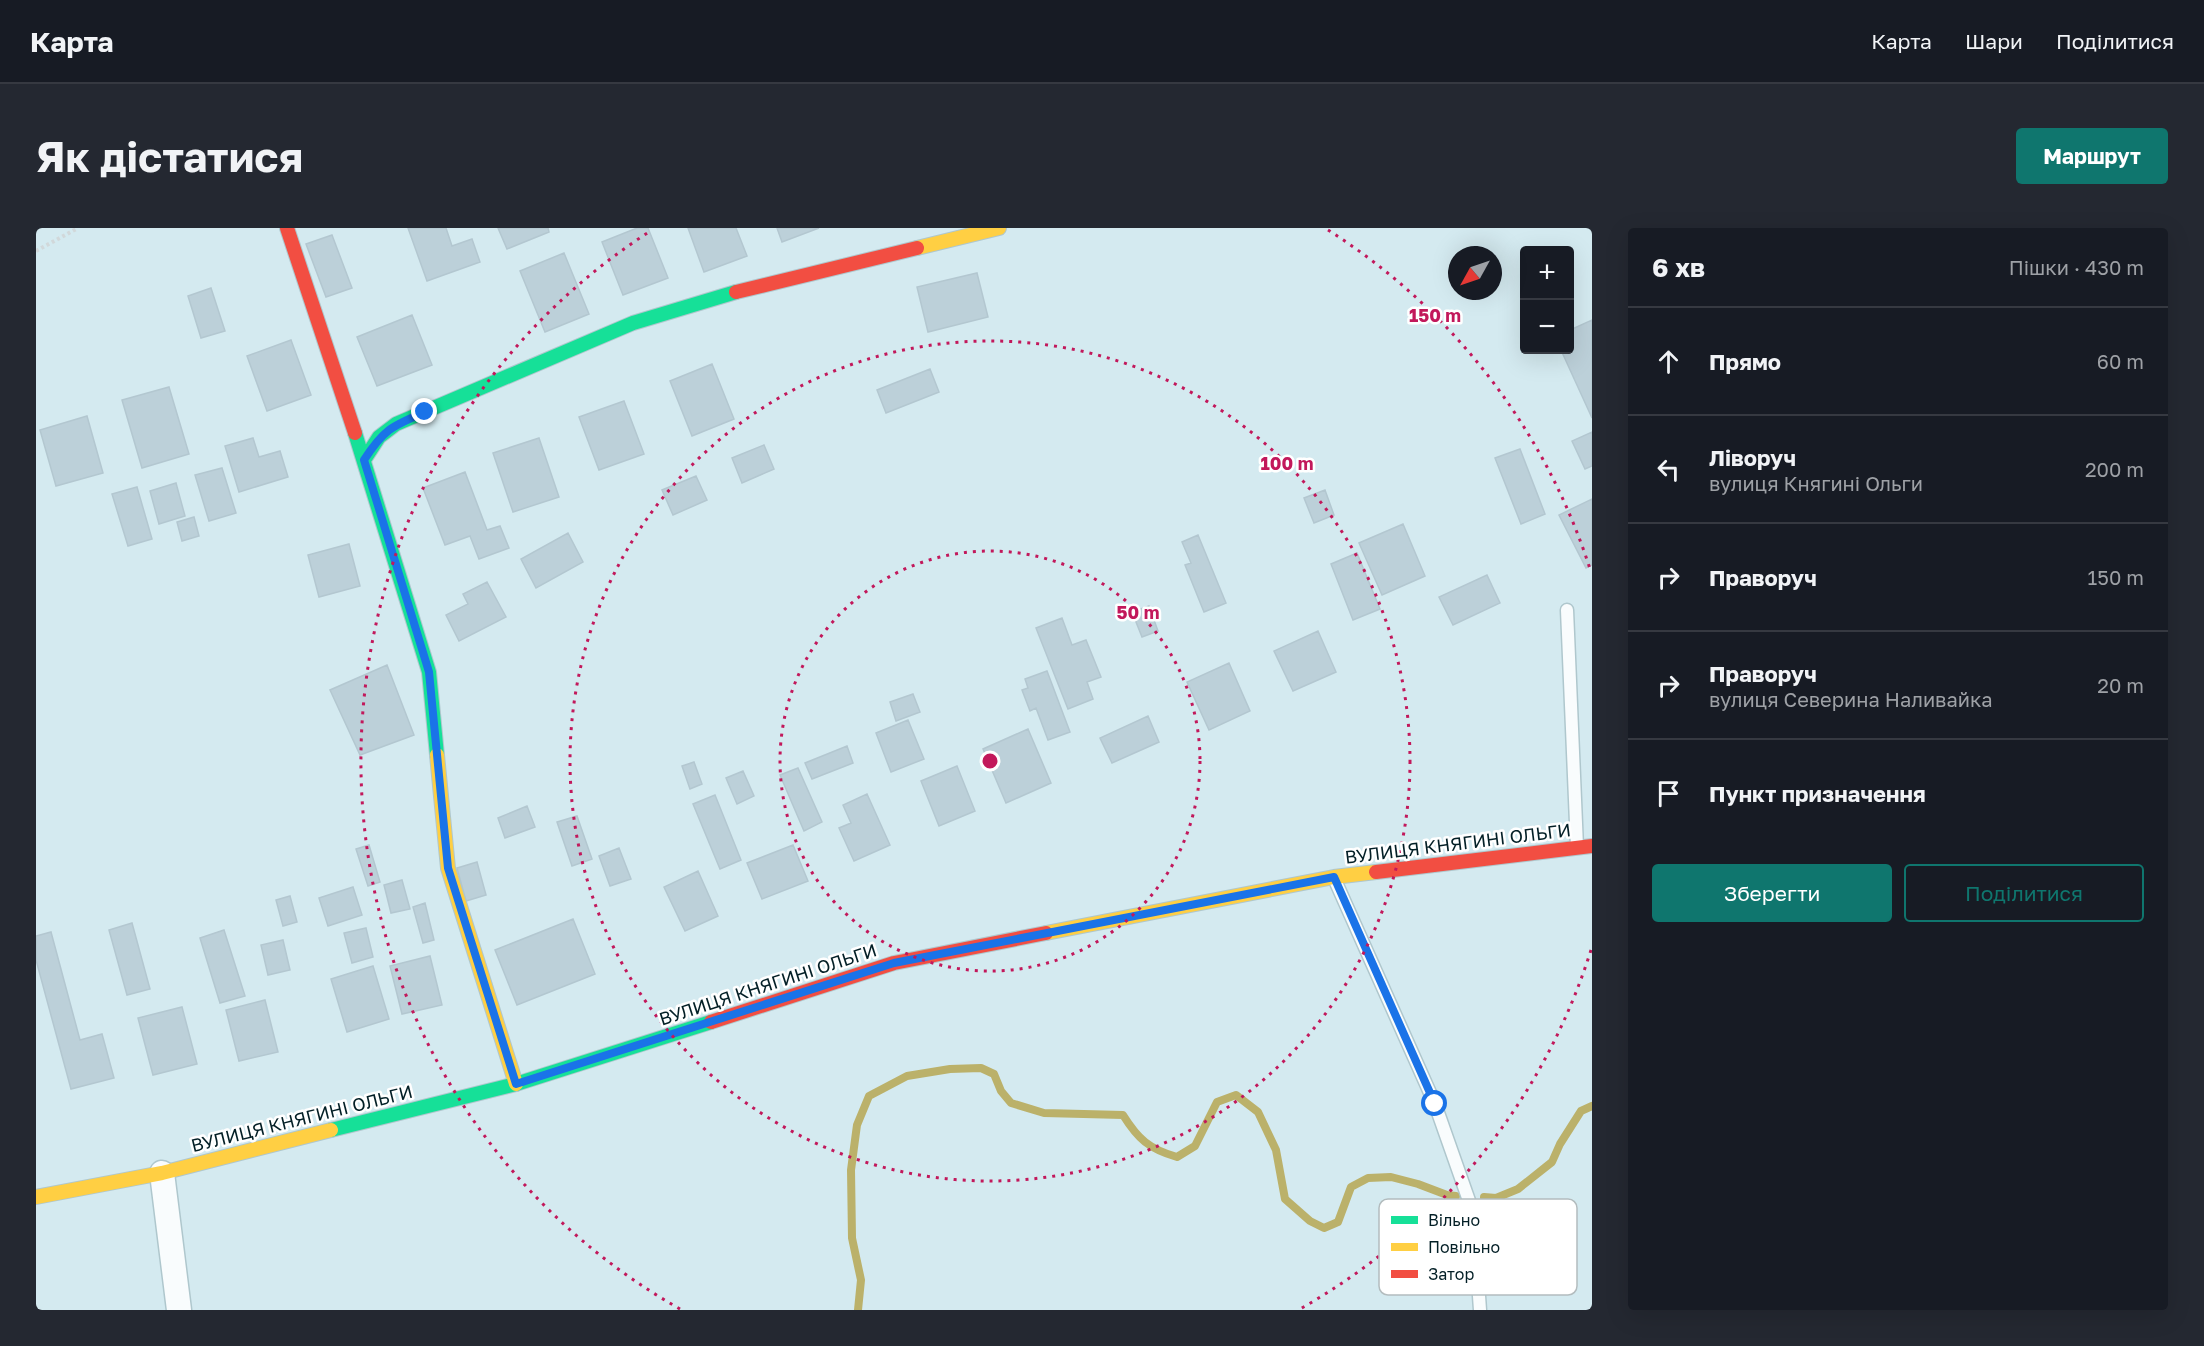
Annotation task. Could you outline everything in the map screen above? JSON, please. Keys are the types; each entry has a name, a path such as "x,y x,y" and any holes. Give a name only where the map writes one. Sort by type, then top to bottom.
{"street":[{"path":"287,228 364,460 429,672 448,868 516,1084"},
{"path":"364,460 379,437 396,424 633,323 765,284 999,228"},
{"name":"ВУЛИЦЯ КНЯГИНІ ОЛЬГИ","path":"36,1197 162,1173 516,1084 894,963 1334,877 1592,846"},
{"path":"162,1173 179,1310"}],"lane":[{"path":"1567,610 1577,848"},
{"path":"1334,877 1435,1104 1468,1199"},
{"path":"1479,1295 1480,1310"}],"path":[{"path":"36,251 78,228"}],"building":[{"path":"408,228 446,228 452,246 472,239 480,262 427,281"},
{"path":"498,228 548,228 549,232 507,249"},
{"path":"637,228 648,228 668,278 623,295 602,242"},
{"path":"688,228 736,228 747,256 704,272"},
{"path":"777,228 819,228 782,242"},
{"path":"332,235 352,288 326,297 306,244"},
{"path":"564,253 589,314 545,332 520,271"},
{"path":"977,273 988,317 928,332 917,287"},
{"path":"211,288 225,331 201,338 188,296"},
{"path":"412,315 432,365 377,386 357,337"},
{"path":"1592,320 1592,418 1563,354 1574,354 1574,328"},
{"path":"291,340 311,395 267,411 247,356"},
{"path":"712,364 734,419 692,436 670,381"},
{"path":"930,369 939,392 886,413 877,390"},
{"path":"169,387 189,454 142,468 122,400"},
{"path":"624,401 644,454 599,470 579,417"},
{"path":"87,416 103,473 56,486 40,430"},
{"path":"1592,432 1592,466 1585,469 1572,441"},
{"path":"253,438 259,457 280,451 288,477 239,492 225,446"},
{"path":"539,438 559,497 513,512 493,453"},
{"path":"764,445 774,469 742,483 732,458"},
{"path":"1520,449 1545,514 1521,524 1495,458"},
{"path":"222,468 236,513 209,521 195,475"},
{"path":"465,472 487,530 500,526 509,548 479,559 470,536 445,545 423,488"},
{"path":"696,476 707,500 673,515 662,490"},
{"path":"176,483 185,516 159,524 150,491"},
{"path":"137,487 152,539 128,546 112,494"},
{"path":"1325,490 1334,515 1314,523 1304,498"},
{"path":"1592,499 1592,565 1586,568 1559,515"},
{"path":"194,517 199,536 182,541 177,522"},
{"path":"1403,524 1425,576 1382,595 1359,543"},
{"path":"568,533 583,562 536,588 521,559"},
{"path":"1198,535 1226,603 1204,612 1185,565 1191,563 1182,542"},
{"path":"349,544 360,586 319,597 308,555"},
{"path":"1357,553 1380,609 1353,620 1331,564"},
{"path":"1487,575 1500,603 1453,625 1439,597"},
{"path":"487,582 506,617 459,641 446,615 468,604 463,594"},
{"path":"1149,606 1158,631 1142,637 1132,612"},
{"path":"1062,618 1072,645 1086,640 1101,677 1087,682 1093,699 1068,709 1036,628"},
{"path":"1318,631 1336,672 1293,691 1274,651"},
{"path":"1229,663 1250,711 1209,730 1187,682"},
{"path":"387,665 414,735 360,755 330,690"},
{"path":"1047,671 1070,732 1048,740 1036,708 1030,711 1022,690 1028,688 1025,679"},
{"path":"913,694 920,712 896,721 890,702"},
{"path":"1148,716 1159,742 1112,763 1100,738"},
{"path":"908,720 924,759 891,772 876,733"},
{"path":"1028,729 1051,783 1006,803 983,749"},
{"path":"847,746 853,763 812,779 805,763"},
{"path":"694,762 702,784 690,789 682,766"},
{"path":"957,766 975,811 939,826 921,781"},
{"path":"798,768 822,822 804,831 780,775"},
{"path":"743,771 754,796 737,804 726,778"},
{"path":"867,794 890,845 854,861 839,828 851,823 843,805"},
{"path":"715,795 741,860 720,869 693,804"},
{"path":"527,806 535,827 505,838 498,818"},
{"path":"577,816 592,859 572,866 557,822"},
{"path":"369,845 380,882 368,886 356,849"},
{"path":"793,845 808,881 762,899 747,863"},
{"path":"619,848 631,879 610,886 599,856"},
{"path":"477,862 486,895 466,901 457,868"},
{"path":"698,871 718,916 685,931 664,887"},
{"path":"402,880 410,909 391,913 384,885"},
{"path":"353,887 362,915 328,926 319,898"},
{"path":"290,896 297,922 283,926 276,900"},
{"path":"425,903 434,940 423,943 413,907"},
{"path":"573,919 595,974 517,1005 495,950"},
{"path":"132,923 150,989 127,995 109,930"},
{"path":"366,928 373,957 352,963 344,933"},
{"path":"224,930 245,996 220,1003 200,938"},
{"path":"51,932 80,1040 102,1034 114,1078 71,1089 36,960 36,936"},
{"path":"283,940 290,970 268,975 261,945"},
{"path":"430,956 442,1005 402,1014 390,966"},
{"path":"373,966 389,1019 347,1032 331,979"},
{"path":"265,1000 278,1052 239,1061 226,1010"},
{"path":"182,1007 197,1064 153,1075 138,1018"}],"waterway":[{"path":"858,1310 861,1280 852,1238 851,1170 857,1125 869,1096 907,1076 950,1069 981,1068 994,1074 1001,1091 1011,1103 1044,1113 1123,1115 1145,1142 1177,1157 1195,1146 1217,1102 1236,1095 1258,1112 1276,1150 1285,1199 1310,1221 1324,1228 1338,1222 1351,1187 1368,1178 1391,1177 1456,1196"},
{"path":"1484,1197 1496,1198 1518,1189 1552,1162 1560,1144 1581,1111 1592,1106"}],"traffic: fast":[{"path":"364,460 379,437 396,424 633,323 736,292"},
{"path":"355,433 429,672 437,755"},
{"path":"331,1130 516,1084 711,1022"}],"traffic: slow":[{"path":"917,248 999,228"},
{"path":"437,755 448,868 516,1084"},
{"path":"1046,933 1334,877 1376,872"},
{"path":"36,1197 162,1173 331,1130"}],"traffic: jam":[{"path":"287,228 355,433"},
{"path":"736,292 917,248"},
{"path":"1376,872 1592,846"},
{"path":"711,1022 894,963 1046,933"}],"route":[{"path":"425,412 387,430 379,437 364,460 429,672 448,868 516,1084 894,963 1334,877 1435,1104"}]}
